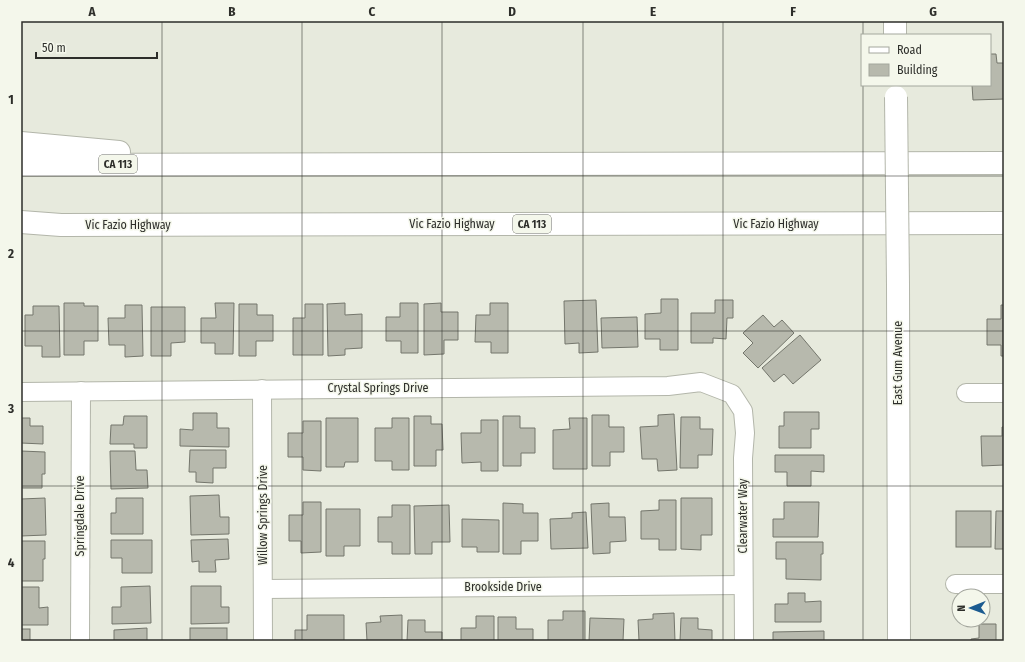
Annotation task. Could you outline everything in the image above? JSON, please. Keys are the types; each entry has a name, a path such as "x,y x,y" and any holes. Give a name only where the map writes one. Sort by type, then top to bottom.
{"main road":[{"path":"895,21 895,34"},
{"name":"East Gum Avenue","path":"896,91 899,641"},
{"path":"21,143 159,155 216,164"},
{"name":"CA 113","path":"21,165 1004,163"},
{"name":"Vic Fazio Highway","path":"21,222 61,225 1004,223"},
{"path":"21,232 61,225"}],"street":[{"name":"Crystal Springs Drive","path":"21,392 668,386 701,382 732,394"},
{"name":"Willow Springs Drive","path":"262,389 263,641"},
{"name":"Springdale Drive","path":"80,641 81,391"},
{"path":"966,393 1004,392"},
{"name":"Clearwater Way","path":"732,394 743,411 745,433 743,458 744,641"},
{"path":"955,584 1004,584"},
{"name":"Brookside Drive","path":"263,589 743,585"}],"building":[{"path":"991,54 996,54 997,63 1004,63 1004,99 973,100 972,86 991,86"},
{"path":"661,299 678,299 678,350 660,350 660,339 645,339 645,314 661,313"},
{"path":"596,300 598,352 579,353 579,343 565,344 564,301"},
{"path":"715,300 733,300 733,318 727,318 726,339 713,338 713,343 691,343 691,313 715,313"},
{"path":"64,303 84,303 84,306 98,306 98,341 84,341 84,355 64,355"},
{"path":"215,303 234,303 233,354 215,354 215,343 201,343 201,318 216,318"},
{"path":"345,303 345,315 362,314 362,348 345,349 345,355 328,356 327,304"},
{"path":"400,303 418,303 418,353 401,353 401,341 386,341 386,317 400,317"},
{"path":"441,303 441,312 458,312 458,340 444,340 444,354 424,355 424,304"},
{"path":"490,303 508,303 508,353 491,353 491,342 475,342 476,315 490,315"},
{"path":"239,304 257,304 257,315 273,315 273,341 256,341 256,356 239,356"},
{"path":"305,304 323,304 323,355 293,355 293,318 305,318"},
{"path":"125,305 142,305 143,356 125,357 125,345 109,345 108,318 125,318"},
{"path":"1001,305 1004,305 1004,356 1001,356 1001,345 987,345 987,319 1001,319"},
{"path":"33,306 59,306 60,357 42,357 42,346 25,346 25,315 33,315"},
{"path":"151,307 185,307 185,342 171,343 171,356 151,356"},
{"path":"763,315 774,327 782,320 794,333 758,368 743,353 753,343 743,333"},
{"path":"637,317 638,347 602,348 601,318"},
{"path":"800,335 821,360 793,384 784,374 774,382 762,368"},
{"path":"784,412 819,412 819,429 811,429 811,448 779,448 779,426 784,426"},
{"path":"193,413 217,413 217,428 229,428 229,447 180,446 180,429 193,430"},
{"path":"674,414 677,470 658,471 657,459 642,459 640,427 658,426 658,415"},
{"path":"592,415 609,415 609,427 624,427 624,452 610,452 610,466 592,466"},
{"path":"124,416 147,416 147,448 134,448 134,444 110,444 111,425 123,425"},
{"path":"414,416 431,416 431,424 442,424 443,450 436,450 436,466 414,466"},
{"path":"503,416 520,416 520,428 535,428 535,453 521,453 521,466 503,466"},
{"path":"681,417 700,417 700,429 713,429 712,455 698,455 698,468 680,468"},
{"path":"21,418 30,418 30,426 43,426 43,444 21,443"},
{"path":"326,418 358,418 358,462 345,462 344,467 326,467"},
{"path":"392,418 409,418 409,470 392,470 392,461 375,461 375,428 392,428"},
{"path":"569,418 587,418 587,469 553,469 553,430 570,429"},
{"path":"481,420 498,420 498,471 481,471 481,462 462,463 461,433 481,433"},
{"path":"303,421 321,421 321,471 303,470 303,457 288,457 288,433 303,433"},
{"path":"1002,427 1004,427 1004,465 982,466 981,436 1002,436"},
{"path":"190,450 226,450 226,468 213,468 213,483 196,482 196,472 189,472"},
{"path":"21,451 45,452 45,474 42,474 42,488 21,488"},
{"path":"110,451 135,451 136,470 147,470 148,488 111,489"},
{"path":"775,455 824,455 824,472 811,471 811,486 787,486 787,472 775,472"},
{"path":"219,495 220,517 229,517 229,534 191,535 190,496"},
{"path":"45,498 46,535 21,536 21,499"},
{"path":"116,498 143,498 143,534 111,534 111,513 116,513"},
{"path":"681,498 712,498 712,535 701,535 701,550 681,549"},
{"path":"659,500 676,500 676,550 659,550 659,539 641,539 641,511 659,510"},
{"path":"303,502 321,502 321,552 301,553 301,541 289,541 289,515 303,515"},
{"path":"784,502 819,502 818,537 773,537 773,519 784,519"},
{"path":"503,503 523,504 523,513 538,513 538,541 521,541 521,554 503,554"},
{"path":"609,503 609,517 625,517 626,541 610,542 610,553 593,554 591,504"},
{"path":"392,505 410,505 410,554 392,554 392,542 378,542 378,517 392,517"},
{"path":"449,505 450,542 432,542 432,554 415,554 414,506"},
{"path":"326,509 360,509 360,546 344,546 344,556 326,556"},
{"path":"956,511 991,511 991,547 956,547"},
{"path":"996,511 1004,511 1004,549 995,549"},
{"path":"586,512 588,548 551,549 550,519 572,518 572,513"},
{"path":"462,519 499,520 499,552 477,552 477,547 462,547"},
{"path":"228,539 229,559 215,560 216,572 199,572 199,561 192,562 191,540"},
{"path":"111,540 152,540 152,573 122,573 122,558 111,558"},
{"path":"21,541 45,541 43,581 21,581"},
{"path":"776,542 823,542 823,554 821,554 821,580 786,579 786,559 776,559"},
{"path":"150,586 151,623 112,624 112,607 121,607 121,587"},
{"path":"191,586 221,586 221,607 229,607 229,623 191,624"},
{"path":"21,587 39,587 39,608 48,607 48,625 21,625"},
{"path":"788,593 805,593 805,602 821,601 821,622 775,622 775,604 788,604"},
{"path":"563,611 585,611 585,641 548,641 548,620 563,620"},
{"path":"674,613 675,641 639,641 638,620 653,619 653,614"},
{"path":"307,615 344,615 344,641 295,641 295,630 307,630"},
{"path":"402,615 402,641 367,641 366,623 381,622 380,616"},
{"path":"476,616 494,616 494,641 461,641 461,628 476,628"},
{"path":"498,617 516,617 516,629 533,629 533,641 498,641"},
{"path":"590,618 624,619 623,641 589,641"},
{"path":"681,618 698,618 698,629 712,630 712,641 680,641"},
{"path":"408,620 425,620 425,632 442,632 442,641 407,641"},
{"path":"991,624 996,624 996,641 971,641 971,639 979,638 979,628 991,628"},
{"path":"147,628 147,641 114,641 114,630"},
{"path":"190,628 227,628 227,641 190,641"},
{"path":"21,629 30,629 30,641 21,641"},
{"path":"824,631 824,641 773,641 773,632"}]}
